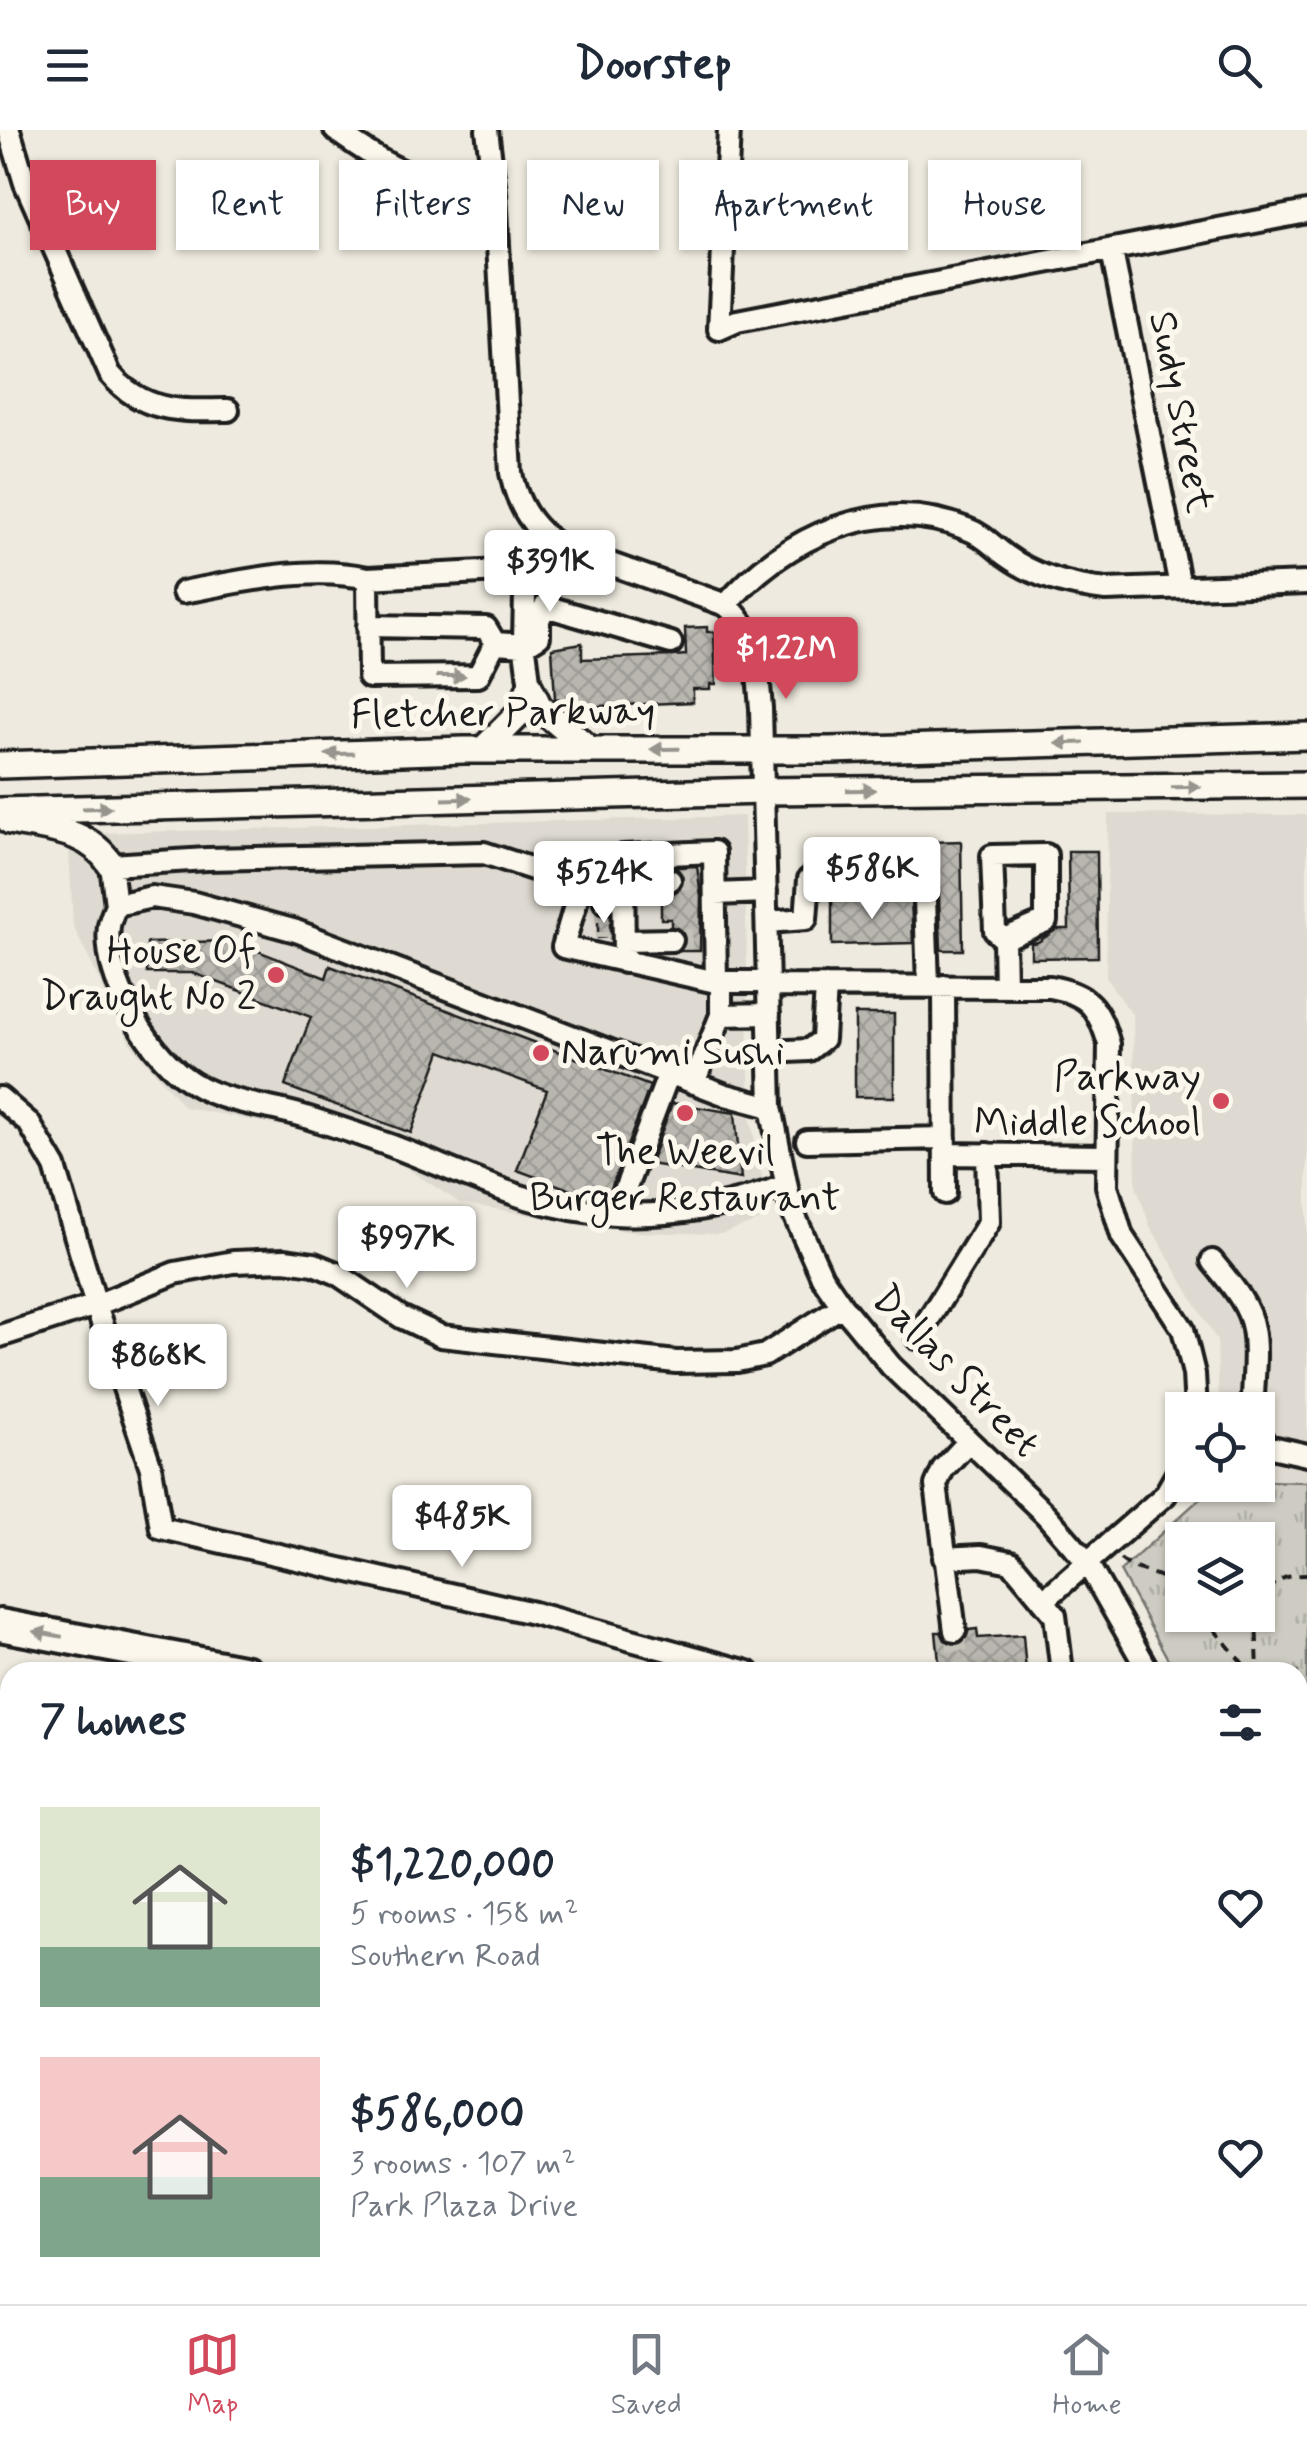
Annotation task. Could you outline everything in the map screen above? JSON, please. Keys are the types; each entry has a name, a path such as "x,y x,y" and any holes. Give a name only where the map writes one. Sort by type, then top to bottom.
{"highway":[{"path":"0,1625 194,1662"}],"main road":[{"path":"530,688 539,707 589,749"},
{"path":"483,750 519,714 530,688"},
{"name":"Fletcher Parkway","path":"0,765 483,750 830,750 1307,736"},
{"name":"Fletcher Parkway","path":"0,815 764,790 1307,786"},
{"path":"0,815 72,832 101,850 111,865"}],"street":[{"path":"335,130 383,160"},
{"path":"487,130 491,160"},
{"path":"729,130 718,329 737,321 1307,212"},
{"path":"7,141 110,374 131,394 158,408 228,410"},
{"path":"498,250 511,473 519,504 537,529 572,552 726,605 762,568 800,542 840,526 884,518 928,519 970,530 1024,568 1065,584 1106,590 1307,583"},
{"name":"Sudy Street","path":"1112,252 1180,586"},
{"path":"530,688 525,594 549,540"},
{"path":"184,592 336,571 368,578 501,570 530,582"},
{"path":"368,578 370,677 478,676 494,643"},
{"name":"Dallas Street","path":"726,605 744,623 755,647 764,790 770,1106 791,1208 822,1277 842,1306 890,1366 1046,1515 1086,1560 1143,1662"},
{"path":"494,643 525,645 539,636 539,620 545,606 671,643"},
{"path":"368,626 486,628 494,643"},
{"path":"604,902 604,870 622,856 714,852 708,939 719,982 721,1015 694,1083"},
{"path":"672,940 615,950 563,947 581,886 484,853 111,865 116,905 109,926 114,975 134,1017 164,1060 187,1080 212,1092 300,1115 390,1146 528,1201 616,1214 714,1208 786,1185"},
{"path":"1046,855 1046,921 1019,936 1004,939 994,931 992,856 1046,855"},
{"path":"615,950 622,856"},
{"path":"767,922 806,919 809,879 820,871 924,869 936,986 945,1193"},
{"path":"623,882 670,880"},
{"path":"709,884 766,892"},
{"path":"116,905 152,897 194,903 296,931 694,1083 770,1106"},
{"path":"1004,939 1005,986"},
{"path":"615,950 719,982 1050,987 1088,999 1103,1024 1109,1044 1107,1186 1122,1236 1184,1329 1195,1392"},
{"path":"770,1052 809,1050 824,1039 826,986"},
{"path":"721,1015 769,1014"},
{"path":"616,1214 669,1073"},
{"path":"0,1098 28,1123 48,1152 151,1468 162,1528 514,1608 711,1662"},
{"path":"807,1141 945,1146 987,1154 1107,1156"},
{"path":"917,1338 988,1222 987,1154"},
{"path":"0,1336 96,1305 175,1273 232,1262 300,1261 336,1273 400,1316 441,1336 609,1356 720,1362 765,1354 842,1306"},
{"path":"1212,1261 1240,1296 1250,1317 1254,1332 1253,1392"},
{"path":"954,1631 936,1486 942,1469 969,1441"},
{"path":"1275,1448 1307,1455"},
{"path":"1043,1601 1165,1494"},
{"path":"944,1558 981,1556 1011,1562 1055,1615 1061,1662"}],"path":[{"path":"1105,1546 1128,1566 1165,1578"},
{"path":"1275,1580 1307,1575"},
{"path":"1216,1632 1242,1662"},
{"path":"1257,1632 1258,1662"}],"shaded area":[{"name":"Parkway Middle School","path":"1108,814 1307,815 1307,1482 1275,1481 1275,1392 1218,1392 1217,1341 1150,1226 1136,1186 1133,1016 1106,978"},
{"path":"744,816 750,1117 770,1217 721,1234 630,1232 460,1203 368,1143 184,1107 130,1043 73,926 69,849 101,833"}],"green space":[{"path":"1275,1481 1307,1482 1307,1662 1170,1662 1120,1571 1165,1530 1165,1632 1275,1632 1275,1522 1174,1522 1196,1502 1275,1502"}],"building":[{"path":"707,627 707,632 714,632 716,684 710,684 710,689 693,689 693,702 577,707 577,703 560,704 560,699 555,699 552,648 582,643 582,659 686,655 685,628"},
{"path":"961,841 963,950 941,950 938,869 932,858 932,842"},
{"path":"1068,851 1097,851 1098,957 1031,958 1031,943 1057,929 1069,929"},
{"path":"697,866 700,951 679,951 684,946 684,934 671,926 671,919 661,919 661,896 670,896 683,885 682,874 675,867"},
{"path":"911,898 913,943 832,945 832,900"},
{"path":"598,913 610,915 610,937 598,938"},
{"path":"233,941 326,978 330,966 650,1086 607,1199 593,1198 517,1170 547,1090 441,1051 411,1133 285,1086 311,1017 193,973 147,973 147,943"},
{"path":"855,1014 894,1014 894,1097 855,1097"},
{"path":"672,1103 735,1113 741,1179 650,1164"},
{"path":"977,1629 978,1638 1023,1635 1025,1662 939,1662 936,1632 956,1645 964,1641 969,1630"}],"tunnel":[{"path":"670,880 698,879"},
{"path":"605,902 605,938"},
{"path":"672,940 699,939"},
{"path":"955,1631 959,1662"}],"place":[{"name":"House Of Draught No 2","path":"276,975"},
{"name":"Narumi Sushi","path":"541,1053"},
{"name":"Parkway Middle School","path":"1221,1101"},
{"name":"The Weevil Burger Restaurant","path":"685,1113"}]}
